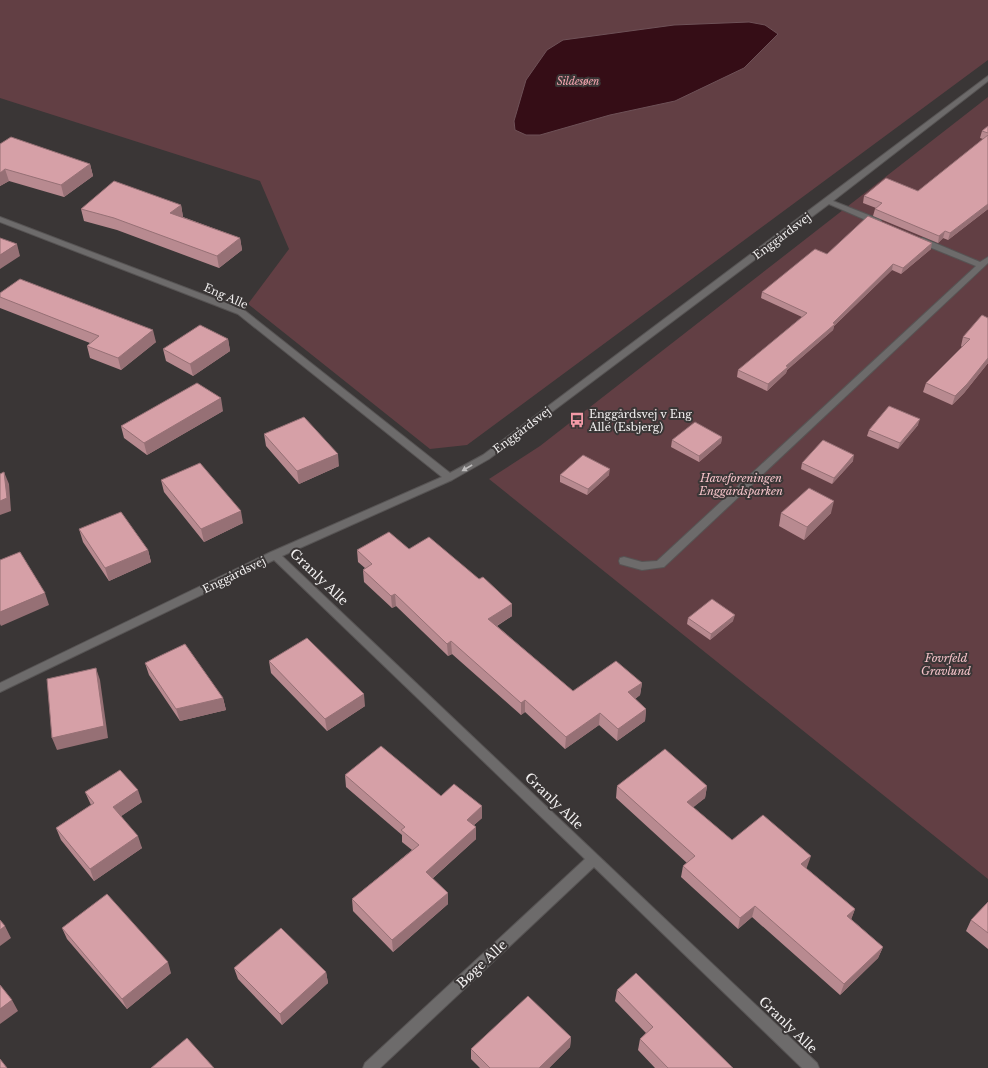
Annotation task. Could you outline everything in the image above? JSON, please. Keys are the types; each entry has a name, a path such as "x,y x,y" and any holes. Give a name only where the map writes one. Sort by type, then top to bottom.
{"street":[{"name":"Enggårdsvej","path":"0,688 275,555 449,478 486,457 828,201 988,78"},
{"path":"828,201 886,225"},
{"name":"Eng Alle","path":"0,219 241,312 449,478"},
{"path":"915,238 981,265"},
{"path":"624,561 642,566 660,564 988,259"},
{"name":"Granly Alle","path":"275,555 812,1068"},
{"name":"Bøge Alle","path":"370,1068 594,859"}],"green space":[{"path":"0,0 988,0 988,60 467,445 430,449 248,304 289,249 260,181 0,98"},
{"name":"Haveforeningen Enggårdsparken","path":"988,97 988,879 489,479 540,446"}],"water":[{"name":"Sildesøen","path":"749,22 765,25 778,34 744,68 675,101 610,115 540,135 526,135 515,130 514,121 526,80 547,50 563,40 674,25"}],"building":[{"path":"988,126 988,133 982,131"},
{"path":"988,135 988,204 950,233 945,231 939,236 875,209 882,203 864,196 886,178 918,191"},
{"path":"11,137 90,164 61,185 5,169 0,173 0,144"},
{"path":"114,181 181,205 170,213 240,238 217,256 114,218 81,209"},
{"path":"868,216 932,243 903,268 893,264 833,323 835,324 786,366 788,367 768,384 738,370 807,313 762,292 815,249 827,254"},
{"path":"0,238 17,244 0,255"},
{"path":"20,279 153,330 118,358 87,346 99,336 0,297 0,293"},
{"path":"982,315 988,318 988,358 967,384 955,396 926,383 970,339 963,337"},
{"path":"200,325 228,339 190,364 163,349"},
{"path":"197,383 221,398 144,443 121,426"},
{"path":"889,406 920,419 900,443 869,430"},
{"path":"304,417 338,454 297,471 264,434"},
{"path":"695,422 722,437 699,456 672,440"},
{"path":"823,440 854,455 834,478 802,463"},
{"path":"583,455 610,469 588,489 560,475"},
{"path":"200,463 241,511 201,529 161,480"},
{"path":"4,472 7,498 0,501 0,474"},
{"path":"809,488 834,501 807,527 781,513"},
{"path":"121,512 148,550 105,568 79,529"},
{"path":"389,532 409,549 429,537 479,579 483,577 512,604 488,619 573,691 616,661 642,683 628,692 646,709 618,729 600,713 566,737 525,700 521,703 451,641 447,644 395,594 391,596 363,570 372,564 357,550"},
{"path":"20,552 45,593 0,612 0,560"},
{"path":"712,599 735,615 711,634 688,618"},
{"path":"307,638 364,694 325,719 269,661"},
{"path":"185,644 223,698 176,709 145,663"},
{"path":"96,668 104,726 52,738 47,679"},
{"path":"381,746 441,796 454,784 482,806 467,820 476,827 426,872 448,893 392,940 352,899 419,845 401,830 405,827 345,775"},
{"path":"665,749 707,786 687,802 732,840 763,815 811,856 801,864 855,909 847,916 883,947 844,984 755,906 740,918 683,866 695,856 617,786"},
{"path":"120,770 138,790 113,807 138,836 90,869 56,828 94,803 85,792"},
{"path":"107,894 168,962 122,999 62,928"},
{"path":"988,902 988,933 971,920"},
{"path":"0,920 5,926 0,930"},
{"path":"281,928 326,972 280,1014 234,968"},
{"path":"636,973 733,1068 668,1068 640,1039 653,1027 617,990"},
{"path":"0,985 12,1000 0,1009"},
{"path":"528,996 571,1037 539,1068 490,1068 471,1049"},
{"path":"187,1038 214,1068 151,1068"},
{"path":"0,1059 7,1068 0,1068"}],"place":[{"name":"Enggårdsvej v Eng Allé (Esbjerg)","path":"577,420"}],"park label":[{"name":"Fovrfeld Gravlund","path":"946,664"}]}
